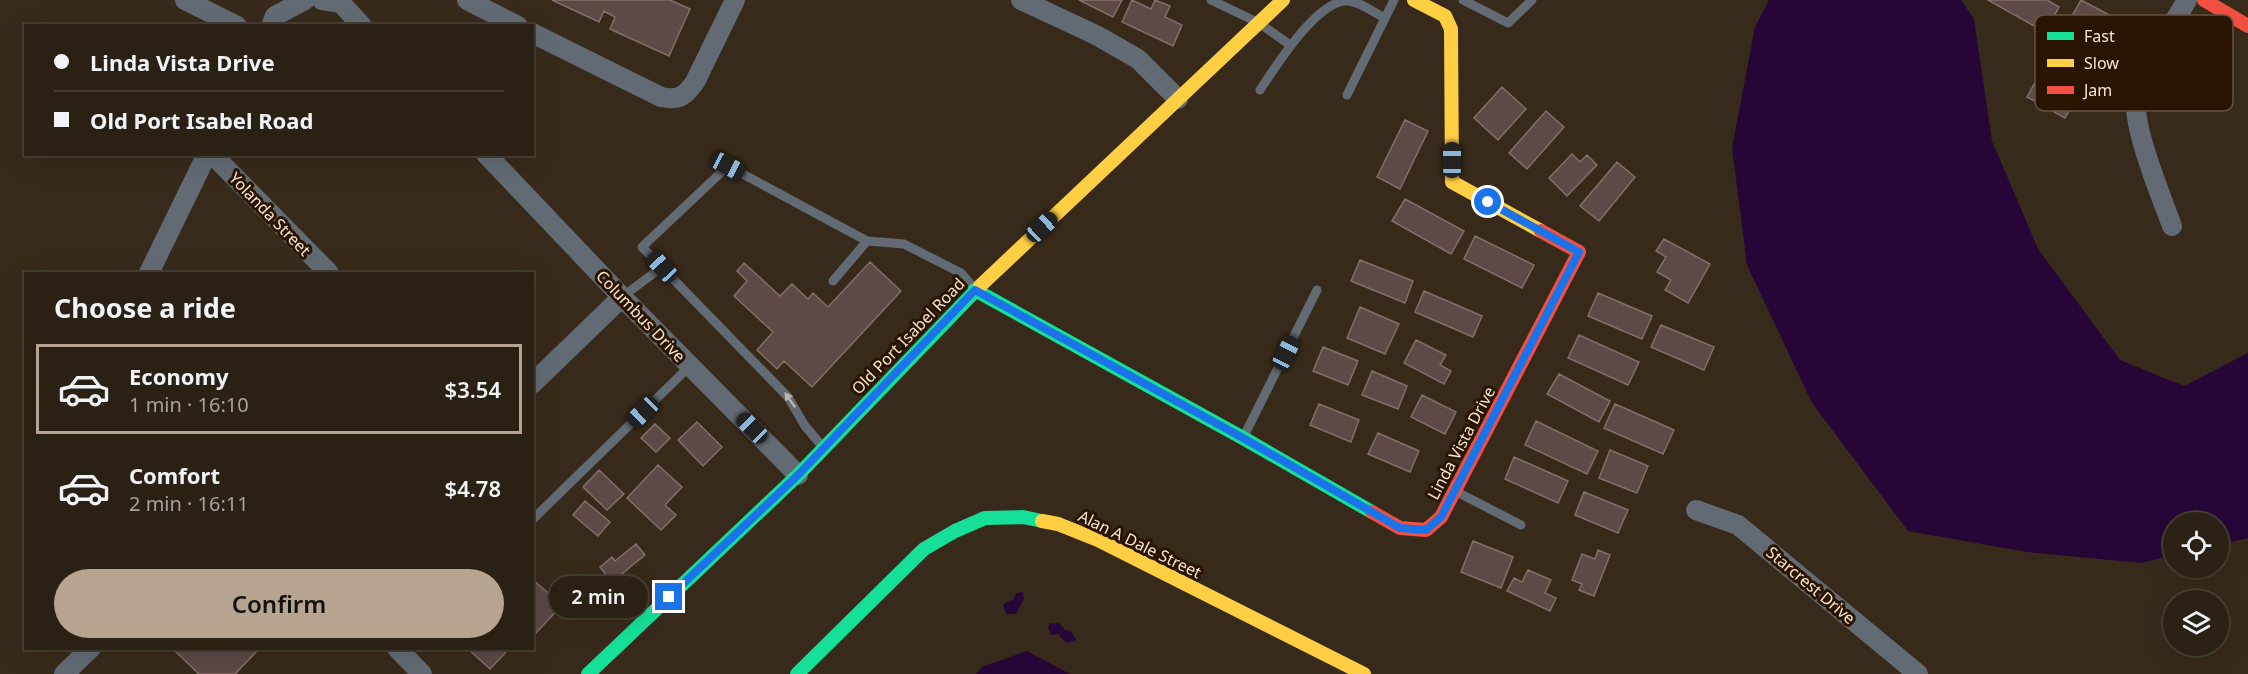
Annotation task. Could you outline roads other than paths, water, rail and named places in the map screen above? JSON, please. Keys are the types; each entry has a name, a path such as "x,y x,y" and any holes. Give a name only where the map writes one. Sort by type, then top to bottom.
{"street":[{"path":"185,0 233,24"},
{"path":"272,24 275,16 305,0"},
{"path":"322,0 341,3 360,24"},
{"path":"467,0 514,24"},
{"path":"534,34 661,97 674,100 687,93 695,82 735,0"},
{"path":"1021,0 1096,35 1138,59 1178,99"},
{"name":"Old Port Isabel Road","path":"588,674 798,475 975,290 1283,0"},
{"name":"Linda Vista Drive","path":"975,290 1243,438 1400,528 1426,530 1441,517 1579,252 1452,182 1451,29 1445,16 1414,0"},
{"path":"2179,15 2187,0"},
{"path":"2204,0 2229,15"},
{"path":"2233,17 2248,26"},
{"path":"2137,111 2138,122 2172,226"},
{"path":"149,272 206,156"},
{"name":"Yolanda Street","path":"214,156 327,272"},
{"name":"Columbus Drive","path":"488,156 622,297 798,475"},
{"path":"534,382 622,297"},
{"name":"Starcrest Drive","path":"1696,510 1738,525 1918,674"},
{"name":"Alan A Dale Street","path":"797,674 924,549 955,531 985,519 1023,517 1058,524 1098,540 1364,674"},
{"path":"64,674 89,650"},
{"path":"401,650 422,674"}],"lane":[{"path":"1211,0 1259,23 1290,45"},
{"path":"1260,90 1290,45 1333,3 1349,0 1385,18"},
{"path":"1347,95 1394,0"},
{"path":"1463,0 1508,22 1532,0"},
{"path":"823,448 805,426 788,397 642,247 728,166 867,241 904,244 961,273 975,290"},
{"path":"833,281 867,241"},
{"path":"622,297 662,267"},
{"path":"1243,438 1317,290"},
{"path":"534,518 690,366"},
{"path":"1455,491 1521,525"}]}
